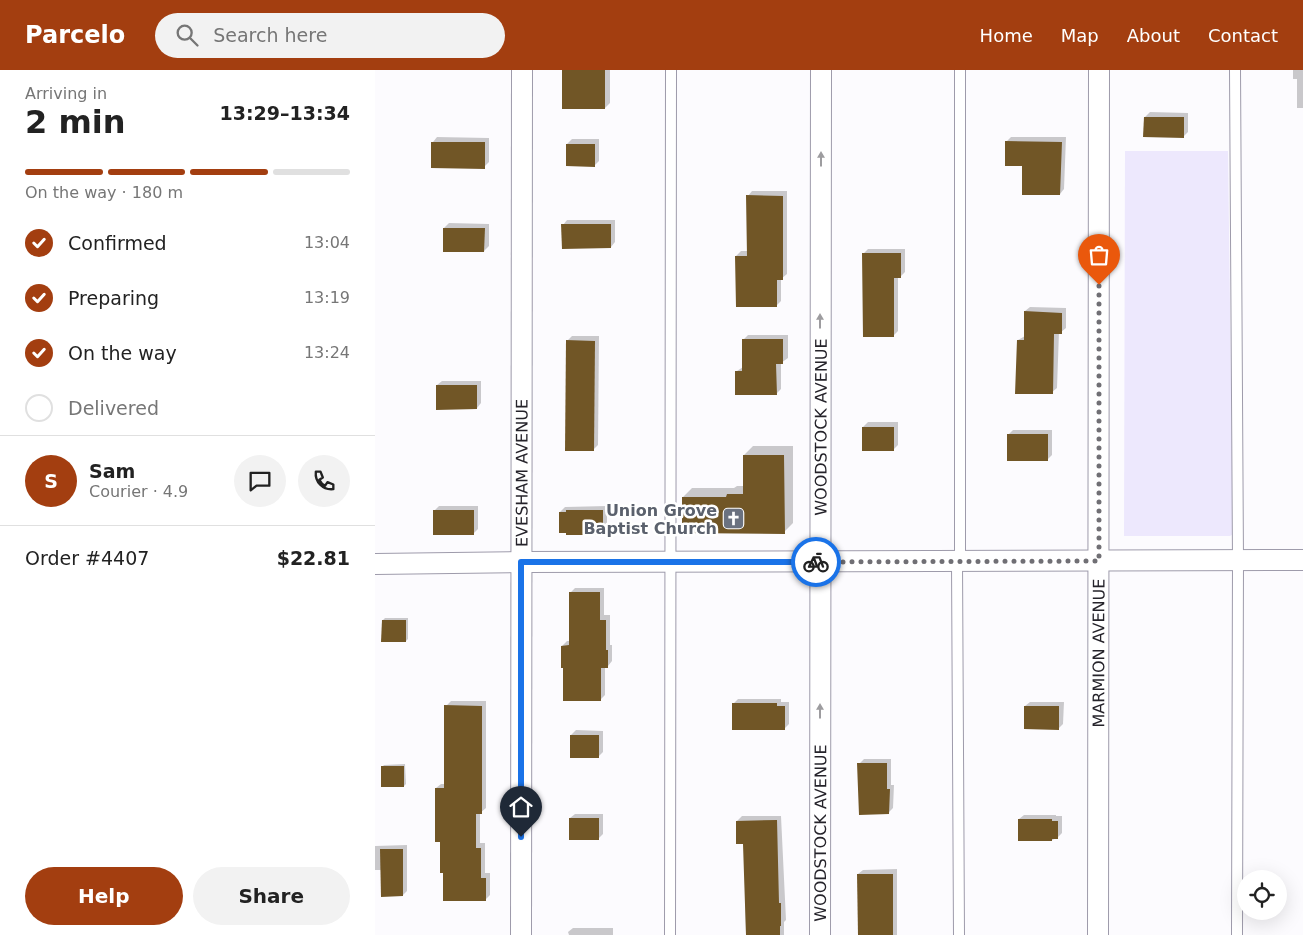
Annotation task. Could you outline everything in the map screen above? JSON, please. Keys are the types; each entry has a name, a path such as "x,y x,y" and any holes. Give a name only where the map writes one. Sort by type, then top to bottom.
{"street":[{"name":"EVESHAM AVENUE","path":"521,935 522,70"},
{"name":"WOODSTOCK AVENUE","path":"820,935 821,70"},
{"name":"MARMION AVENUE","path":"1098,935 1099,70"},
{"path":"375,564 1303,560"}],"lane":[{"path":"669,935 671,70"},
{"path":"959,935 960,70"},
{"path":"1235,70 1238,560 1237,935"}],"shaded area":[{"path":"1125,151 1228,151 1233,534 1230,536 1124,536"}],"building":[{"path":"562,70 605,70 605,109 562,109"},
{"path":"1144,117 1184,117 1184,138 1143,137"},
{"path":"1005,141 1062,142 1060,195 1022,195 1022,166 1005,166"},
{"path":"431,142 485,142 485,169 431,168"},
{"path":"566,144 595,144 595,167 566,166"},
{"path":"746,195 783,196 783,280 777,280 777,307 736,307 735,256 747,256"},
{"path":"561,224 611,224 611,248 562,249"},
{"path":"443,228 485,228 484,252 443,252"},
{"path":"862,253 901,253 901,278 894,278 894,337 863,337"},
{"path":"1024,311 1062,313 1062,334 1054,334 1053,394 1015,394 1017,340 1024,340"},
{"path":"742,339 783,339 783,364 776,364 777,395 735,395 735,371 742,371"},
{"path":"566,340 595,341 594,451 565,451"},
{"path":"436,385 477,385 477,409 436,410"},
{"path":"862,427 894,427 894,451 862,451"},
{"path":"1007,434 1048,434 1048,461 1007,461"},
{"name":"Union Grove Baptist Church","path":"743,455 784,455 785,534 682,533 682,497 726,497 727,494 743,494"},
{"path":"433,510 474,510 474,535 433,535"},
{"path":"566,510 603,510 603,535 566,535 566,533 559,533 559,512 566,512"},
{"path":"569,592 600,592 600,620 606,620 606,650 608,650 608,668 601,668 601,701 563,701 561,646 569,645"},
{"path":"382,620 406,620 406,642 381,642"},
{"path":"732,703 777,703 777,706 785,706 785,730 732,730"},
{"path":"444,705 482,706 482,814 476,814 476,848 481,848 481,878 486,878 486,901 443,901 443,873 440,873 440,842 435,842 435,788 444,788"},
{"path":"1024,706 1059,706 1059,730 1024,729"},
{"path":"570,735 599,735 599,758 570,758"},
{"path":"857,763 887,763 887,789 890,789 889,814 859,815"},
{"path":"381,766 404,766 404,787 381,787"},
{"path":"569,818 599,818 599,840 569,840"},
{"path":"1018,819 1052,819 1052,821 1058,821 1058,839 1052,839 1052,841 1018,841"},
{"path":"777,820 779,903 781,903 780,935 746,935 743,844 736,844 736,821"},
{"path":"380,849 403,849 403,896 381,897"},
{"path":"857,874 893,874 893,935 858,935"}],"way so far":[{"path":"816,562 1099,561 1099,285"}],"place":[{"name":"Union Grove Baptist Church","path":"733,519"}],"route":[{"path":"521,837 521,562 816,562"}]}
